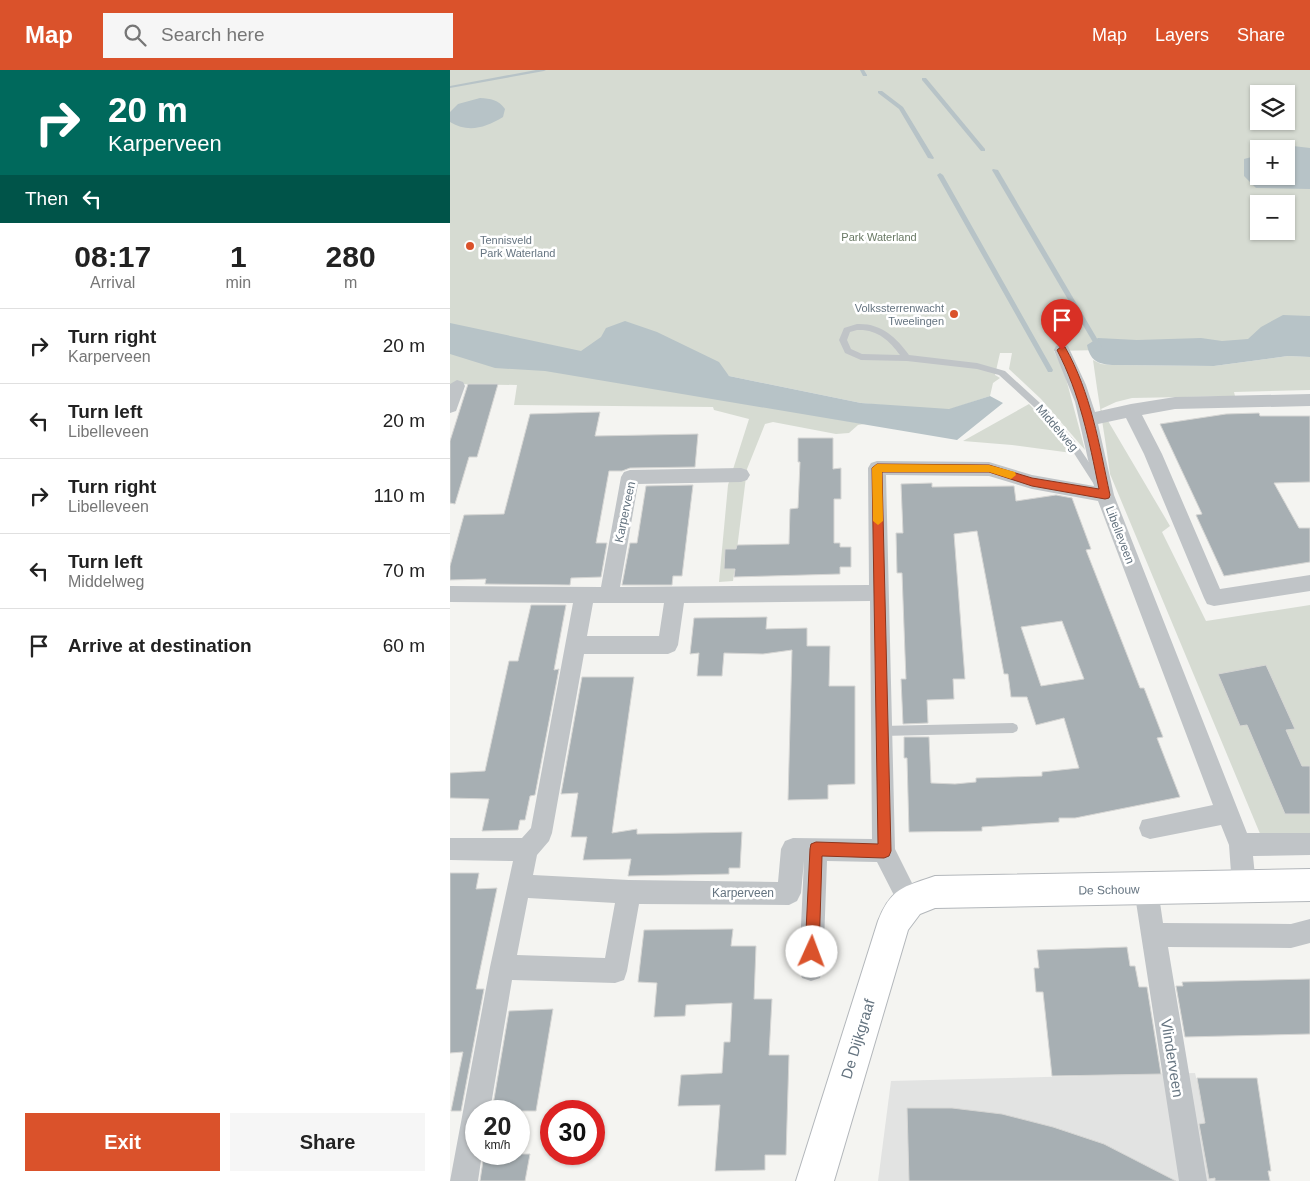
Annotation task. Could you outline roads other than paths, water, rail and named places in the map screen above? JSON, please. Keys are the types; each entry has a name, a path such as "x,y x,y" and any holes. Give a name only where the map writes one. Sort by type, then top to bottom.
{"street":[{"name":"Middelweg","path":"1062,350 1076,376 1089,420 1105,495"},
{"path":"450,407 457,386"},
{"path":"1089,420 1131,410 1175,403 1310,400"},
{"path":"1131,410 1153,454 1214,598 1310,583"},
{"name":"Libelleveen","path":"909,900 884,851 877,468 989,468 1032,482 1105,495 1240,845 1244,886"},
{"name":"Karperveen","path":"609,596 630,477 741,475"},
{"path":"450,594 585,594 609,596 879,592"},
{"path":"478,1100 502,967 528,850 541,833 585,594"},
{"path":"576,645 668,645 675,595"},
{"path":"1150,828 1227,813"},
{"path":"1240,845 1310,844"},
{"path":"450,849 528,850"},
{"name":"Karperveen","path":"520,886 629,892 789,893 793,849 884,851"},
{"path":"811,969 816,849"},
{"name":"De Schouw","path":"909,900 935,892 1310,885"},
{"name":"Vlinderveen","path":"1146,889 1193,1181"},
{"path":"502,967 615,971 629,892"},
{"name":"De Dijkgraaf","path":"814,1181 894,921 909,900"},
{"path":"1152,935 1291,936 1310,931"},
{"path":"464,1181 467,1165"}],"lane":[{"name":"Middelweg","path":"907,358 895,342 877,330 860,325 847,330 843,340 848,350 862,356 907,358 977,366 1002,373 1037,405 1071,442 1105,495"},
{"path":"882,731 1013,728"}],"waterway":[{"path":"450,87 544,70"},
{"path":"862,70 865,75"},
{"path":"924,79 983,150"},
{"path":"880,92 901,108 931,158"},
{"path":"995,170 1099,347"},
{"path":"940,175 1050,370"}],"place":[{"name":"Tennisveld Park Waterland","path":"470,246"},
{"name":"Volkssterrenwacht Tweelingen","path":"954,314"}],"park label":[{"name":"Park Waterland","path":"879,237"}]}
